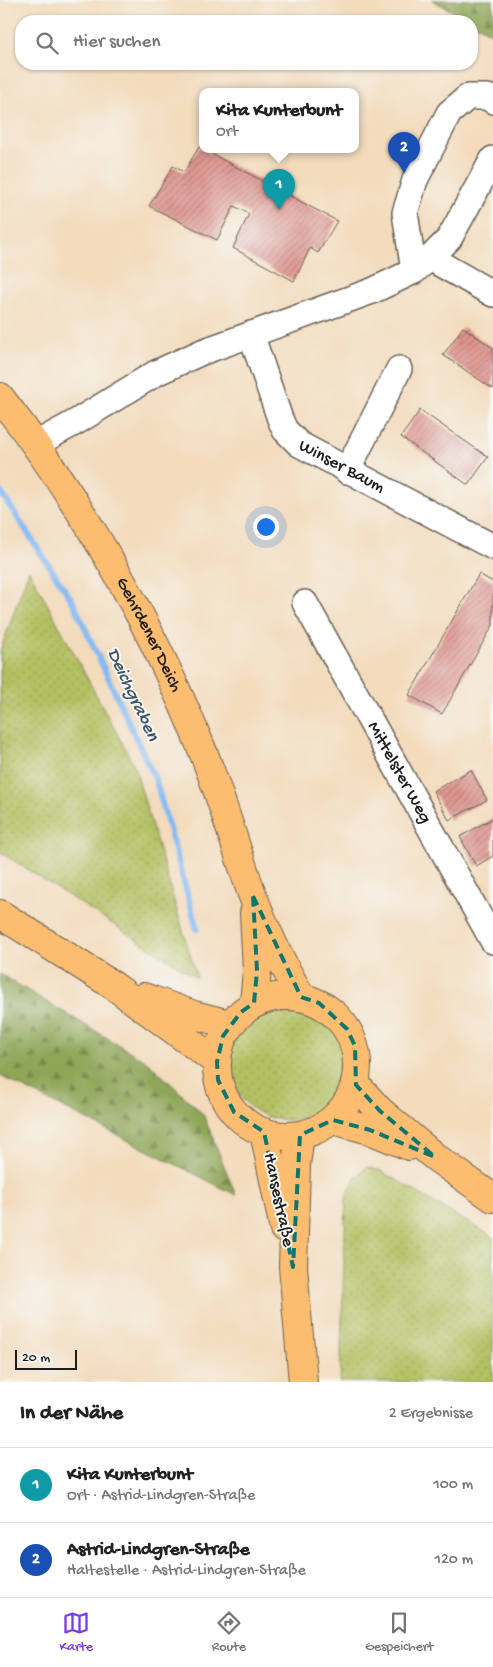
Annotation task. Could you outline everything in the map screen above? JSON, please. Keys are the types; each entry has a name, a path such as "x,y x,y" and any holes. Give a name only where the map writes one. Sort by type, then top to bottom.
{"main road":[{"name":"Gehrdener Deich","path":"0,397 36,444 83,515 133,600 173,682 202,749 253,896 287,972 301,997"},
{"name":"Gehrdener Deich","path":"253,896 257,971 254,1004"},
{"path":"0,914 114,986 217,1062"},
{"path":"114,986 194,1015 230,1024"},
{"path":"277,996 301,997 319,1003 335,1014 347,1029 355,1046 358,1066 356,1085 343,1110 323,1127 300,1136 276,1136 248,1124 234,1112 224,1097 218,1080 217,1062 219,1049 223,1036 230,1024 241,1012 254,1004 277,996"},
{"path":"356,1085 380,1111 435,1157 493,1198"},
{"path":"333,1120 370,1130 435,1157"},
{"name":"Hansestraße","path":"264,1132 293,1267"},
{"name":"Hansestraße","path":"300,1136 296,1165 293,1267 303,1382"}],"street":[{"path":"493,101 488,97 468,97 449,112 415,180 405,213 422,265 493,294"},
{"path":"36,444 156,373 202,352 372,291 422,265 449,239 493,159"},
{"name":"Winser Baum","path":"251,334 284,430 299,444 493,547"},
{"path":"347,470 400,369"},
{"name":"Mittelster Weg","path":"305,603 493,942"}],"highlighted area":[{"path":"253,896 301,997 319,1003 347,1029 355,1046 356,1085 380,1111 435,1157 370,1130 333,1120 300,1135 293,1267 264,1132 234,1112 218,1080 217,1062 223,1036 241,1012 254,1003 257,971"}],"green space":[{"path":"432,0 493,0 493,34 478,26 478,15 459,15"},
{"path":"29,570 134,765 197,978 0,852 0,651"},
{"path":"0,974 149,1063 203,1114 236,1195 0,1076"},
{"path":"287,1004 309,1008 328,1021 341,1040 345,1062 341,1084 328,1103 309,1116 287,1120 265,1116 246,1103 233,1084 229,1062 233,1040 246,1021 265,1008"},
{"path":"367,1167 381,1171 493,1237 493,1382 340,1382 346,1198 355,1177"}],"building":[{"path":"199,147 199,153 210,153 337,221 318,253 310,248 294,281 233,248 249,214 234,206 217,240 149,206 173,166 184,172"},
{"path":"463,327 493,348 493,389 443,355"},
{"path":"420,410 488,457 468,485 401,437"},
{"path":"479,574 493,582 493,625 442,714 409,695"},
{"path":"471,770 487,800 449,820 433,791"},
{"path":"493,818 493,856 476,866 460,837"}],"waterway":[{"name":"Deichgraben","path":"0,491 73,602 156,781 197,929"}],"place":[{"name":"Astrid-Lindgren-Straße","path":"404,173"},
{"name":"Kita Kunterbunt","path":"279,210"}]}
